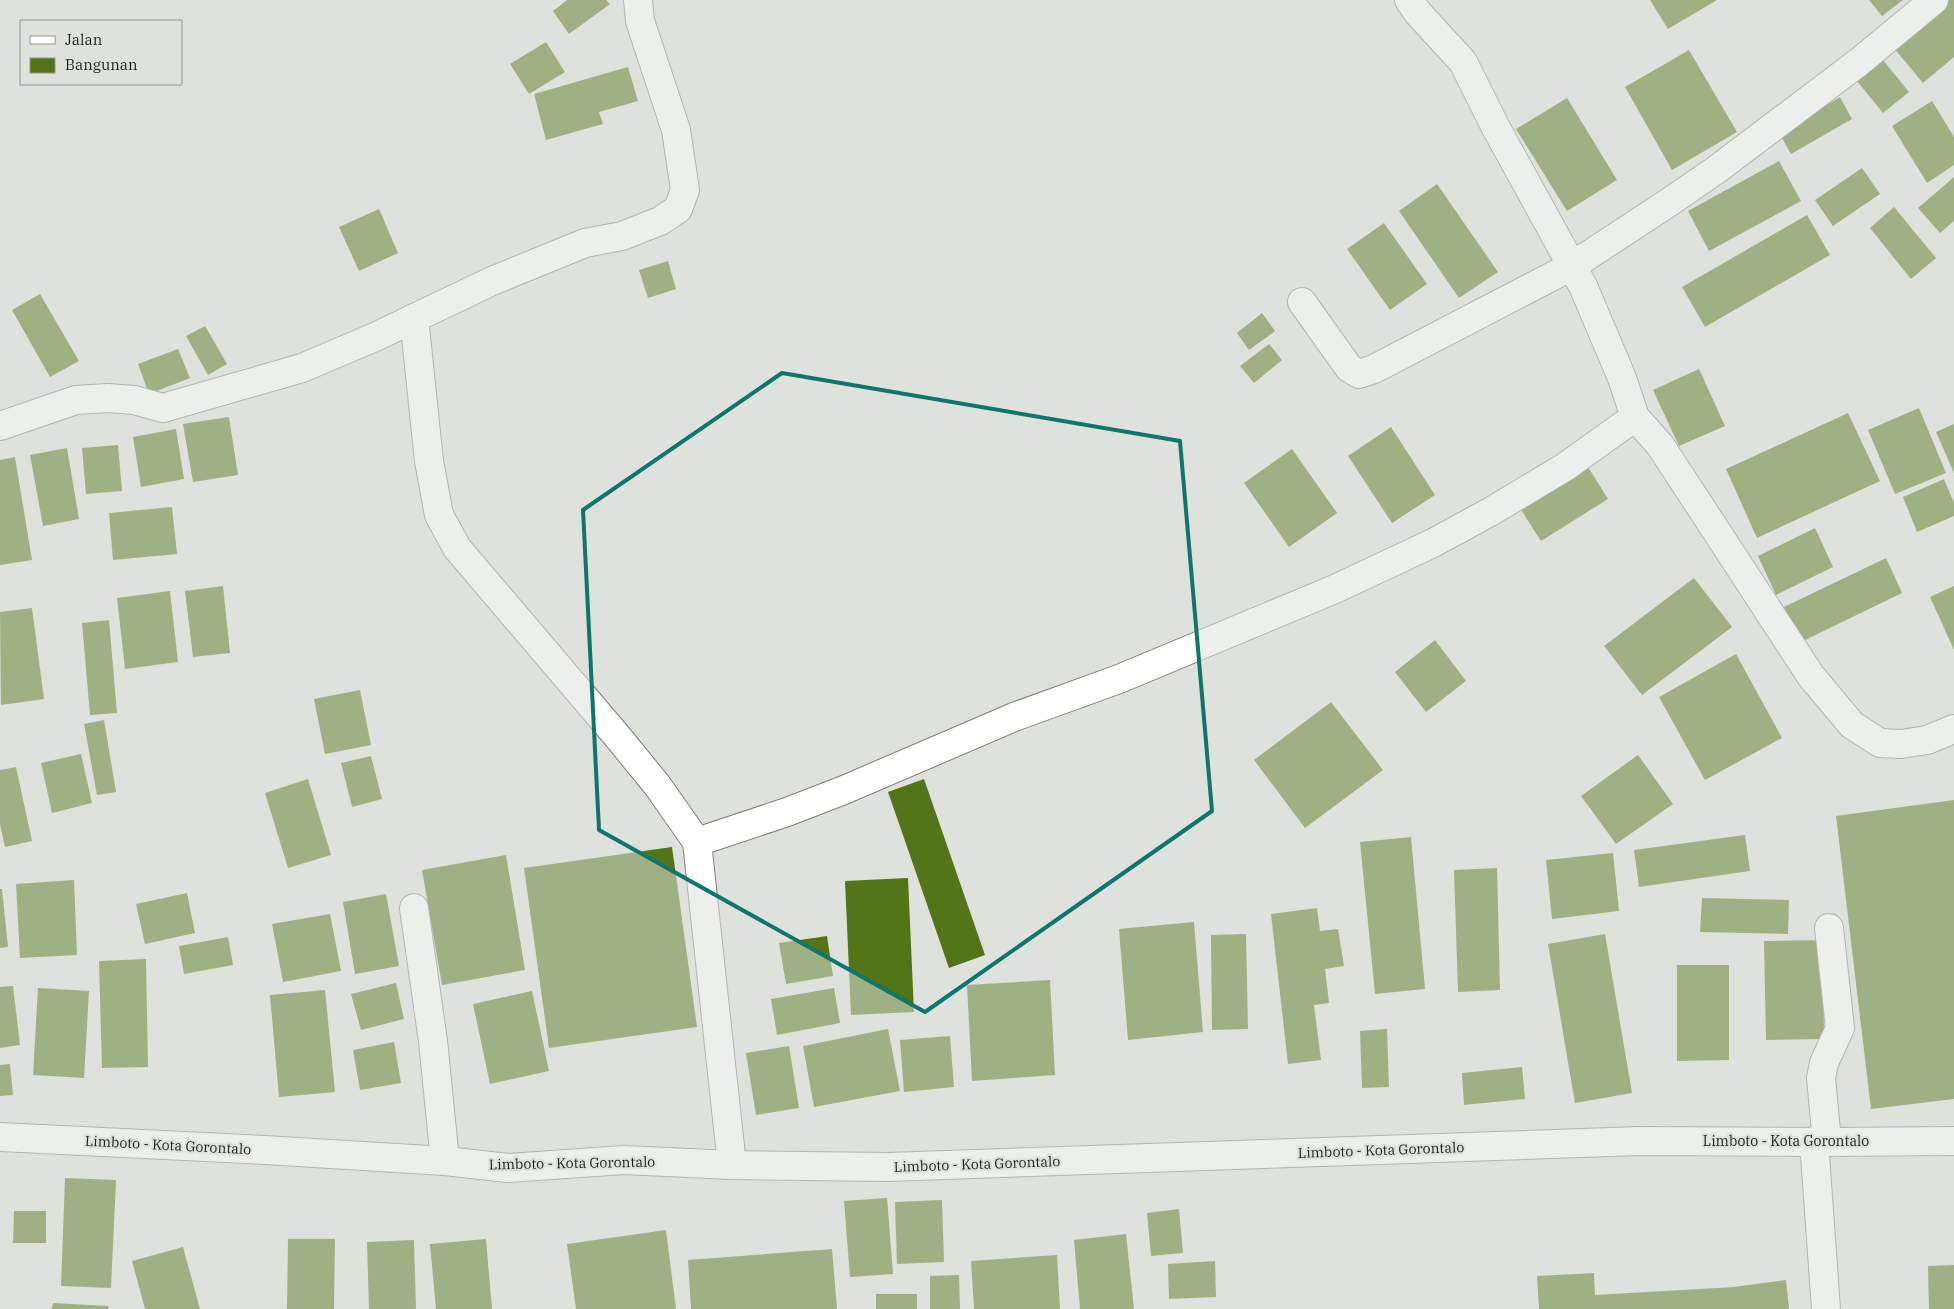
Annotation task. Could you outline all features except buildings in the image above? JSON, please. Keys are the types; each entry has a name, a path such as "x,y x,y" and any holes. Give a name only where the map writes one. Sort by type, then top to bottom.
{"main road":[{"path":"0,426 76,400 108,398 134,400 163,408 302,368 492,281 585,243 622,236 660,220 678,209 685,190 676,130 640,21 638,0"},
{"path":"1409,0 1418,13 1463,62 1496,128 1582,286 1618,369 1635,417 1660,445 1811,676 1852,725 1880,743 1901,744 1927,740 1954,729"},
{"path":"1302,302 1349,368 1359,374 1374,369 1572,266 1716,170 1859,62 1934,0"},
{"path":"414,318 429,461 439,515 457,548 657,785 697,842 732,1165"},
{"path":"697,842 787,812 844,790 1014,717 1119,679 1336,589 1433,543 1490,512 1565,467 1635,417"},
{"path":"414,908 433,1041 445,1161"},
{"path":"1826,1309 1821,1078 1824,1062 1840,1028 1829,928"},
{"name":"Limboto - Kota Gorontalo","path":"0,1137 265,1150 445,1161 508,1168 624,1160 732,1165 888,1167 1630,1141 1954,1141"}],"highlighted area":[{"path":"782,373 1180,441 1212,811 925,1012 599,830 583,510"}]}
